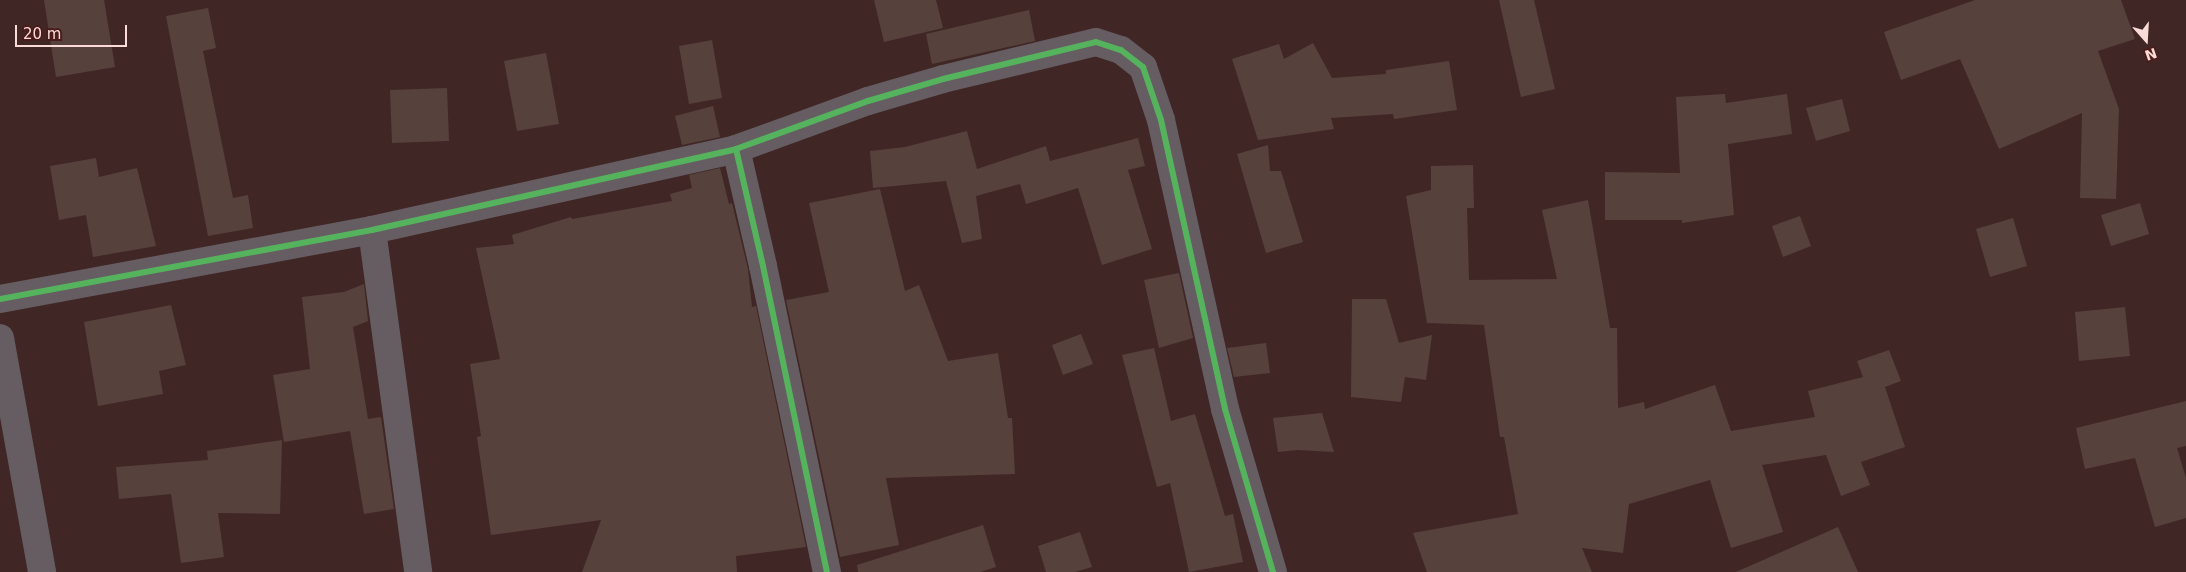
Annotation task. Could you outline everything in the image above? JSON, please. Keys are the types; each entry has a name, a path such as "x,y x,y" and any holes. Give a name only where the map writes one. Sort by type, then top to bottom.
{"street":[{"path":"0,299 372,230 736,149 868,101 943,79 1096,42 1121,50 1143,67 1161,120 1226,410 1273,572"},
{"path":"736,149 763,266 827,572"},
{"path":"372,230 418,572"},
{"path":"0,338 42,572"}],"building":[{"path":"44,0 104,0 115,67 56,77"},
{"path":"874,0 936,0 943,28 884,42"},
{"path":"1499,0 1534,0 1555,89 1521,97"},
{"path":"1975,0 2121,0 2135,39 2098,51 2119,109 2116,199 2080,198 2082,113 1999,149 1960,59 1901,80 1884,32"},
{"path":"208,8 216,48 203,51 233,198 248,195 253,228 208,236 166,16"},
{"path":"1029,10 1035,41 932,64 926,34"},
{"path":"712,40 722,98 689,104 679,46"},
{"path":"1313,43 1332,78 1386,74 1386,70 1449,61 1457,110 1394,119 1393,114 1331,118 1334,129 1258,140 1232,59 1279,44 1284,59"},
{"path":"546,53 559,124 517,131 504,61"},
{"path":"447,88 449,141 392,143 390,90"},
{"path":"1725,94 1726,103 1787,94 1792,134 1728,144 1734,215 1682,223 1682,220 1605,220 1605,172 1680,173 1676,97"},
{"path":"1842,99 1850,131 1816,141 1806,108"},
{"path":"713,106 720,137 682,145 675,116"},
{"path":"967,131 977,169 1046,146 1050,161 1138,138 1145,166 1128,170 1152,249 1102,265 1078,188 1026,204 1020,184 976,196 982,239 962,243 946,181 873,188 870,151 905,147"},
{"path":"1268,145 1270,171 1281,171 1303,242 1266,253 1237,154"},
{"path":"96,158 99,177 137,168 156,246 93,257 86,215 59,220 50,166"},
{"path":"1473,165 1474,208 1467,208 1469,280 1557,279 1542,210 1588,200 1610,328 1617,328 1618,408 1644,402 1645,409 1715,385 1731,431 1815,417 1808,391 1863,377 1857,361 1889,350 1901,381 1885,387 1905,447 1861,462 1870,485 1841,496 1826,455 1762,465 1783,532 1731,548 1710,480 1629,504 1623,553 1582,548 1592,572 1427,572 1413,533 1518,514 1504,437 1500,437 1484,325 1427,323 1406,196 1431,190 1431,166"},
{"path":"720,168 729,204 732,203 748,269 752,307 756,306 806,547 736,556 737,572 582,572 601,520 491,535 477,437 481,436 470,364 500,359 476,248 514,244 512,235 571,217 572,219 672,201 670,194 692,188 689,175"},
{"path":"880,189 905,291 919,285 948,361 998,353 1008,418 1012,418 1015,474 886,478 899,545 840,557 786,300 829,292 809,203"},
{"path":"2140,203 2149,234 2111,246 2101,215"},
{"path":"1800,216 1811,246 1783,257 1772,226"},
{"path":"2013,218 2027,266 1990,277 1976,229"},
{"path":"1179,273 1193,338 1159,348 1144,280"},
{"path":"364,284 368,321 353,327 368,419 381,417 394,509 364,514 350,431 284,442 273,375 310,369 302,297 344,292"},
{"path":"1352,299 1386,299 1399,343 1432,335 1426,380 1405,377 1401,402 1351,397"},
{"path":"171,305 186,365 159,371 163,394 98,406 84,322"},
{"path":"2125,307 2130,356 2079,361 2075,312"},
{"path":"1081,334 1093,364 1063,375 1052,345"},
{"path":"1266,343 1270,373 1234,377 1227,348"},
{"path":"1154,348 1171,421 1195,414 1225,516 1233,514 1243,562 1189,572 1170,483 1157,487 1122,355"},
{"path":"2186,401 2186,446 2177,448 2186,478 2186,518 2155,527 2135,458 2085,469 2076,428"},
{"path":"1322,413 1334,452 1298,450 1278,452 1273,418"},
{"path":"282,440 280,514 218,513 224,557 181,563 171,494 119,499 116,467 208,460 207,451"},
{"path":"983,525 996,567 980,572 858,572 857,565"},
{"path":"1838,527 1858,572 1736,572"},
{"path":"1080,532 1092,567 1075,572 1046,572 1038,546"}],"cycle path":[{"path":"0,299 372,230 736,149 868,101 943,79 1096,42 1121,50 1143,67 1161,120 1225,409 1273,572"},
{"path":"736,149 763,266 827,572"}]}
